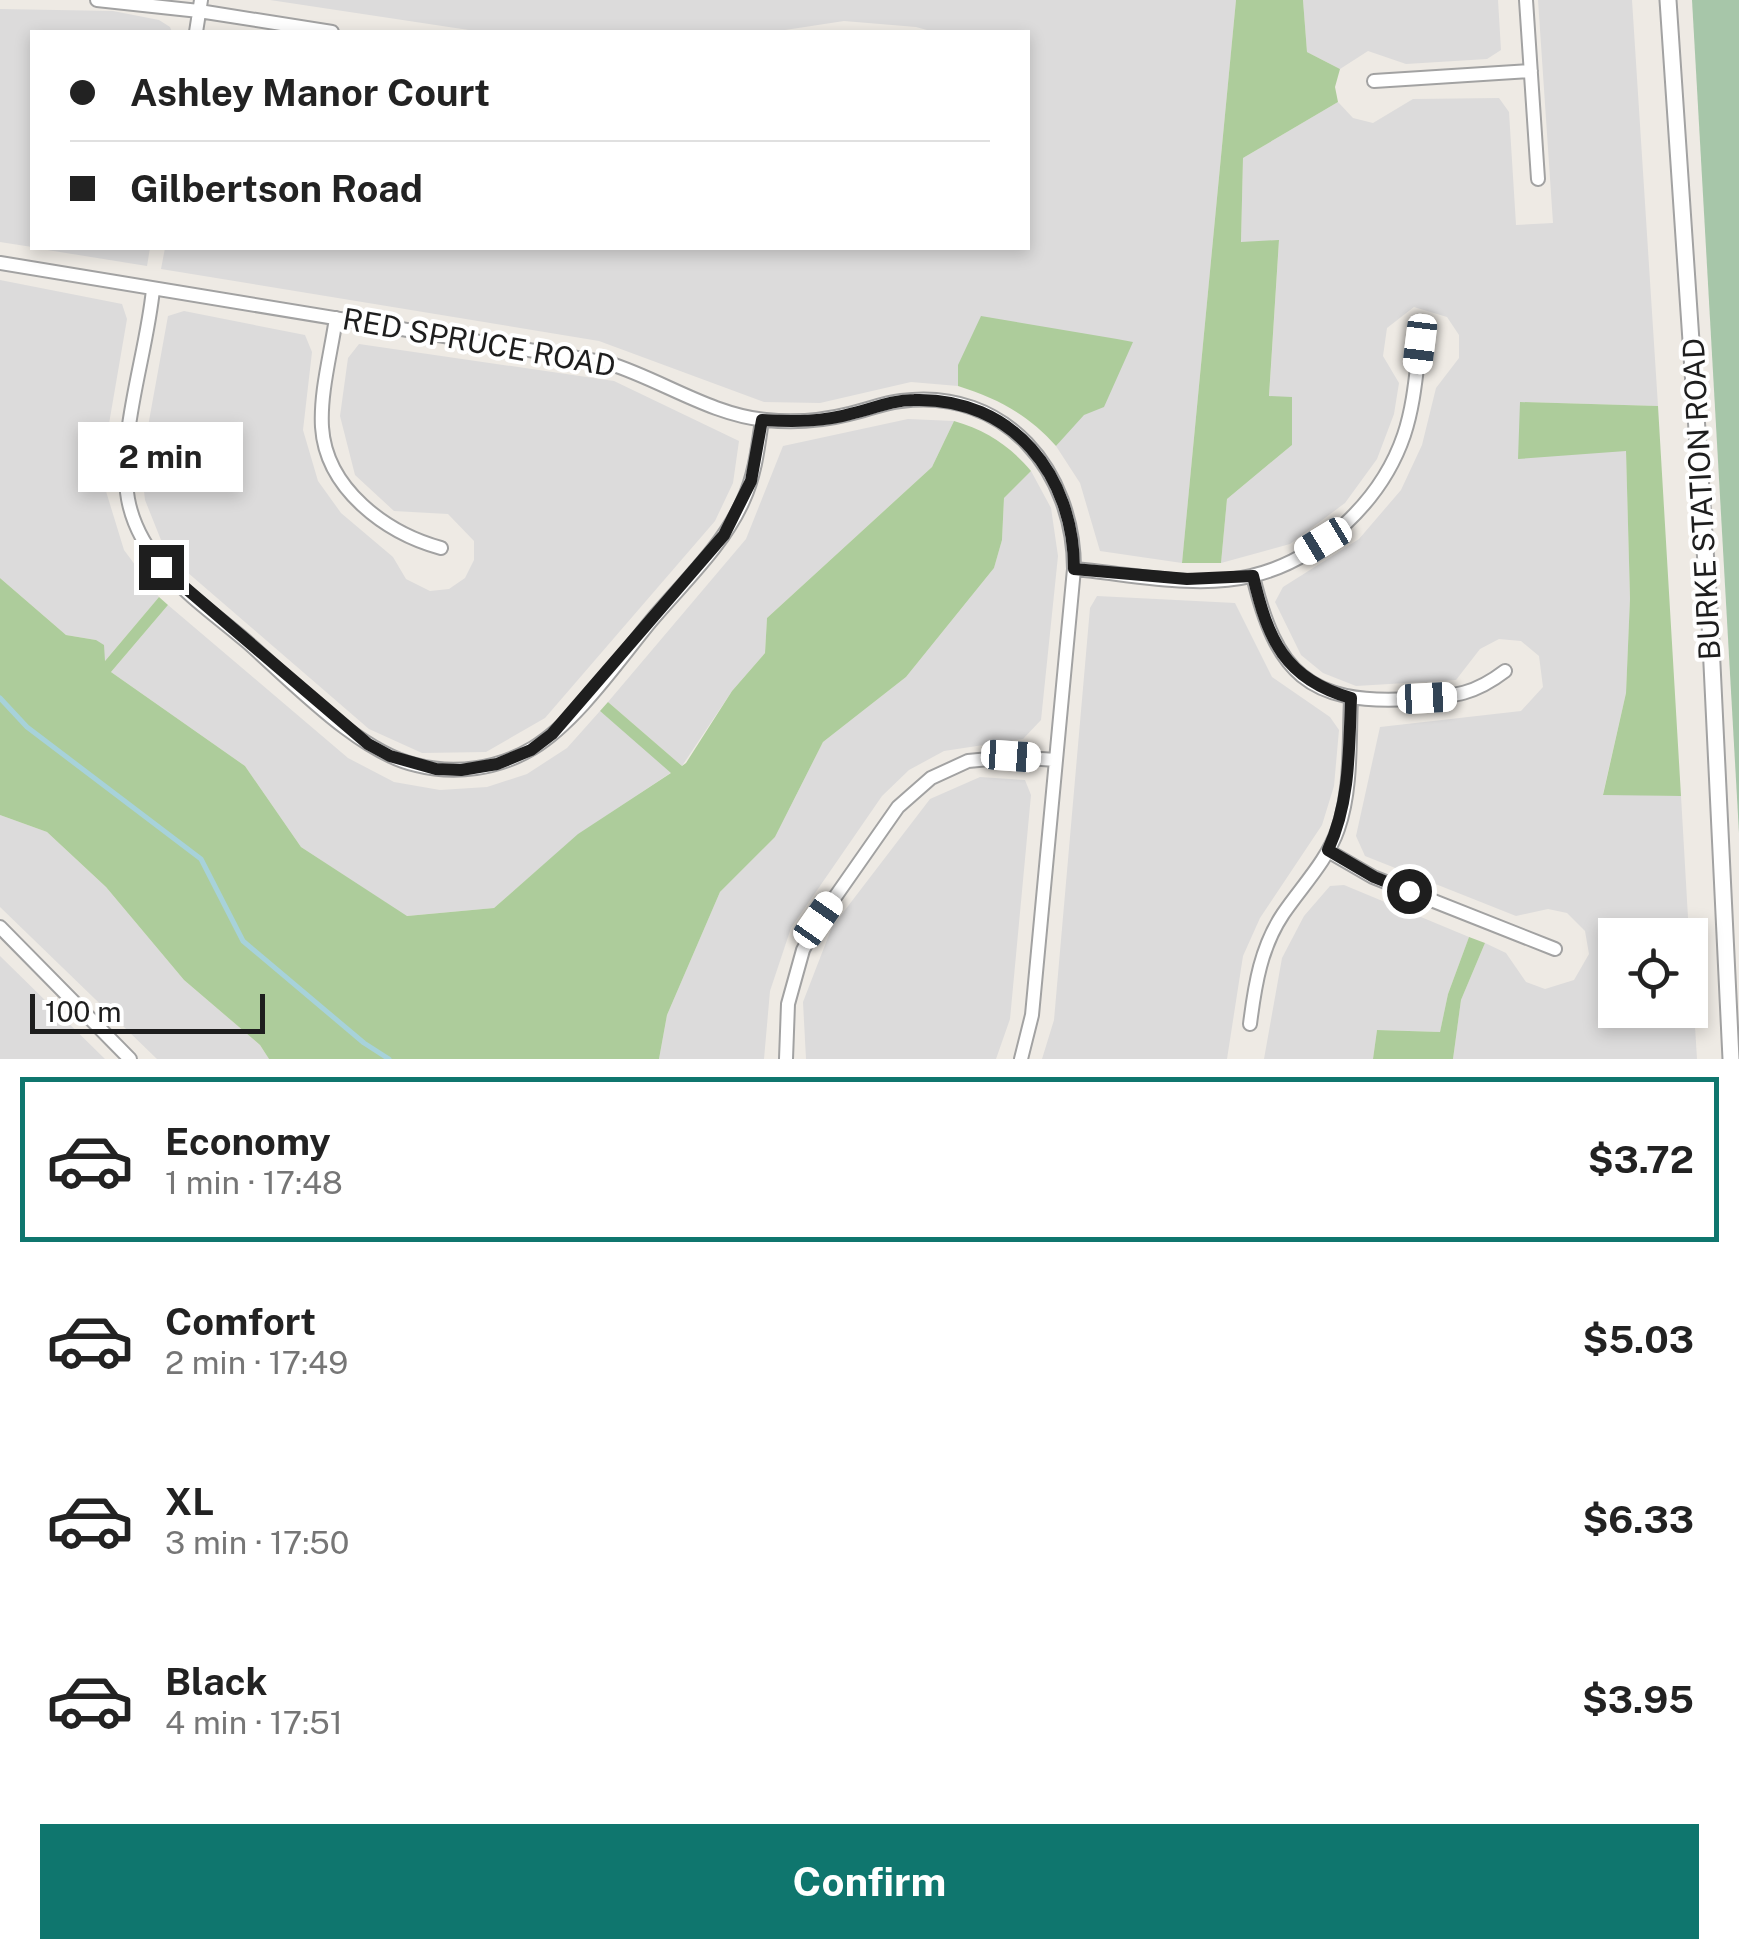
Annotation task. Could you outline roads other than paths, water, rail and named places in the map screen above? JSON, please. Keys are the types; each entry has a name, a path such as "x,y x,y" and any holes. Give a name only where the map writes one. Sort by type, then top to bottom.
{"street":[{"path":"97,0 200,6 322,30"},
{"path":"1526,0 1538,180"},
{"name":"BURKE STATION ROAD","path":"1668,0 1710,623 1731,1059"},
{"path":"1374,81 1531,71"},
{"name":"RED SPRUCE ROAD","path":"0,263 608,363 642,373 725,410 762,420 826,420 915,400 950,403 984,414 1024,440 1055,479 1071,523 1074,569 1032,1015 1021,1059"},
{"path":"153,289 125,460 128,500 144,542 171,577 350,730 390,756 414,765 447,770 481,767 513,758 552,734 732,522 751,481 762,420"},
{"path":"336,318 322,416 331,463 351,492 392,530 441,548"},
{"path":"1074,569 1187,579 1253,576 1323,541 1349,520 1393,462 1406,430 1420,344"},
{"path":"1253,576 1262,614 1279,651 1315,685 1372,701 1454,696 1482,688 1504,671"},
{"path":"1250,1024 1261,958 1280,918 1339,828 1346,793 1351,698"},
{"path":"786,1059 788,1004 803,950 818,920 898,806 931,778 968,761 1011,756 1056,760"},
{"path":"1328,850 1374,877 1555,949"},
{"path":"0,927 130,1059"}],"waterway":[{"path":"0,698 27,727 201,859 243,941 364,1043 389,1059"}]}
